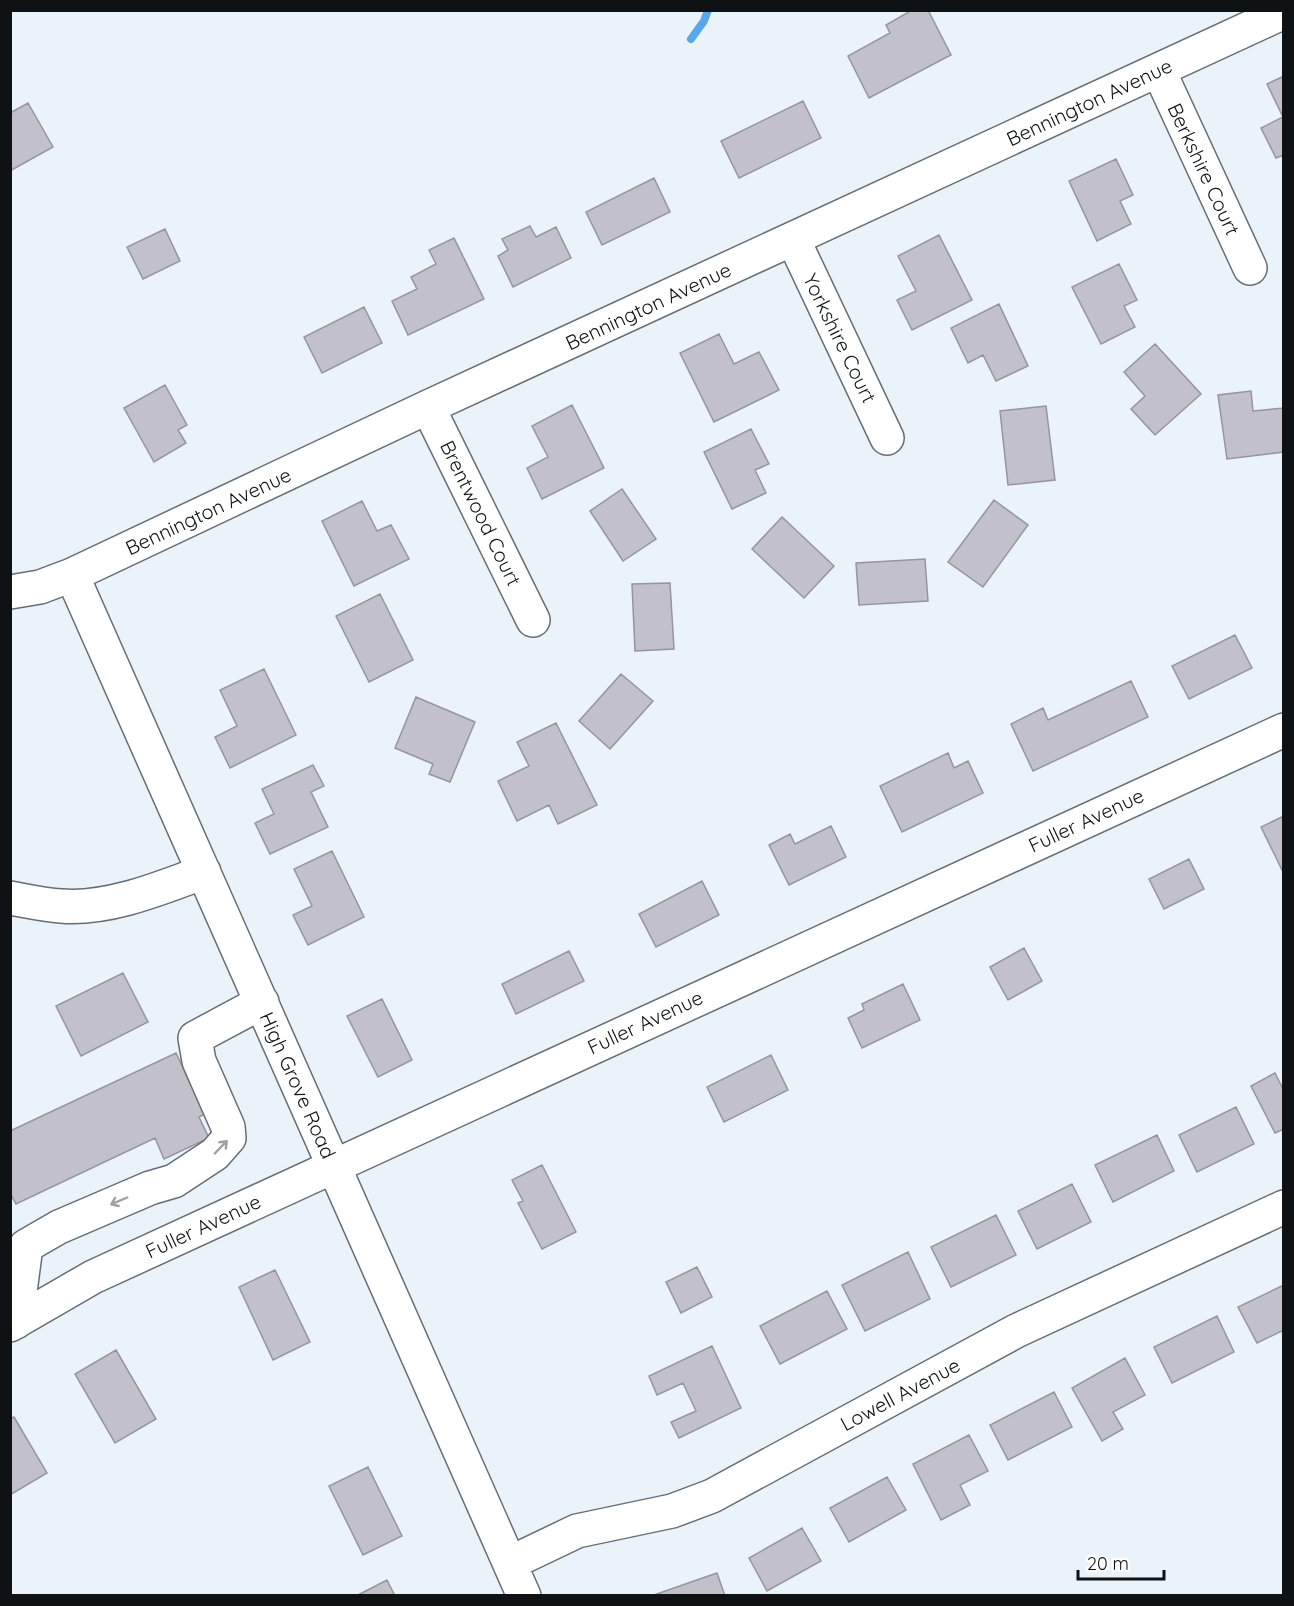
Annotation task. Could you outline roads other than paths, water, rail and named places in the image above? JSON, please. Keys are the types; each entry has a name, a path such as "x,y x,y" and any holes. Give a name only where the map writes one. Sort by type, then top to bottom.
{"street":[{"name":"Bennington Avenue","path":"10,592 40,587 72,575 428,407 1284,12"},
{"name":"Berkshire Court","path":"1159,70 1250,268"},
{"name":"Yorkshire Court","path":"793,239 887,438"},
{"name":"Brentwood Court","path":"428,407 533,620"},
{"name":"High Grove Road","path":"72,575 524,1596"},
{"name":"Fuller Avenue","path":"13,1323 93,1277 195,1229 1284,730"},
{"path":"10,898 63,906 102,904 153,891 204,872"},
{"path":"13,1323 26,1246 59,1227 150,1188 174,1181 215,1154 230,1138 228,1127 199,1061 195,1038 261,1002"},
{"path":"174,1181 195,1229"},
{"name":"Lowell Avenue","path":"510,1563 577,1531 672,1510 712,1496 1016,1331 1284,1207"}],"waterway":[{"path":"691,39 704,21 708,10"}]}
